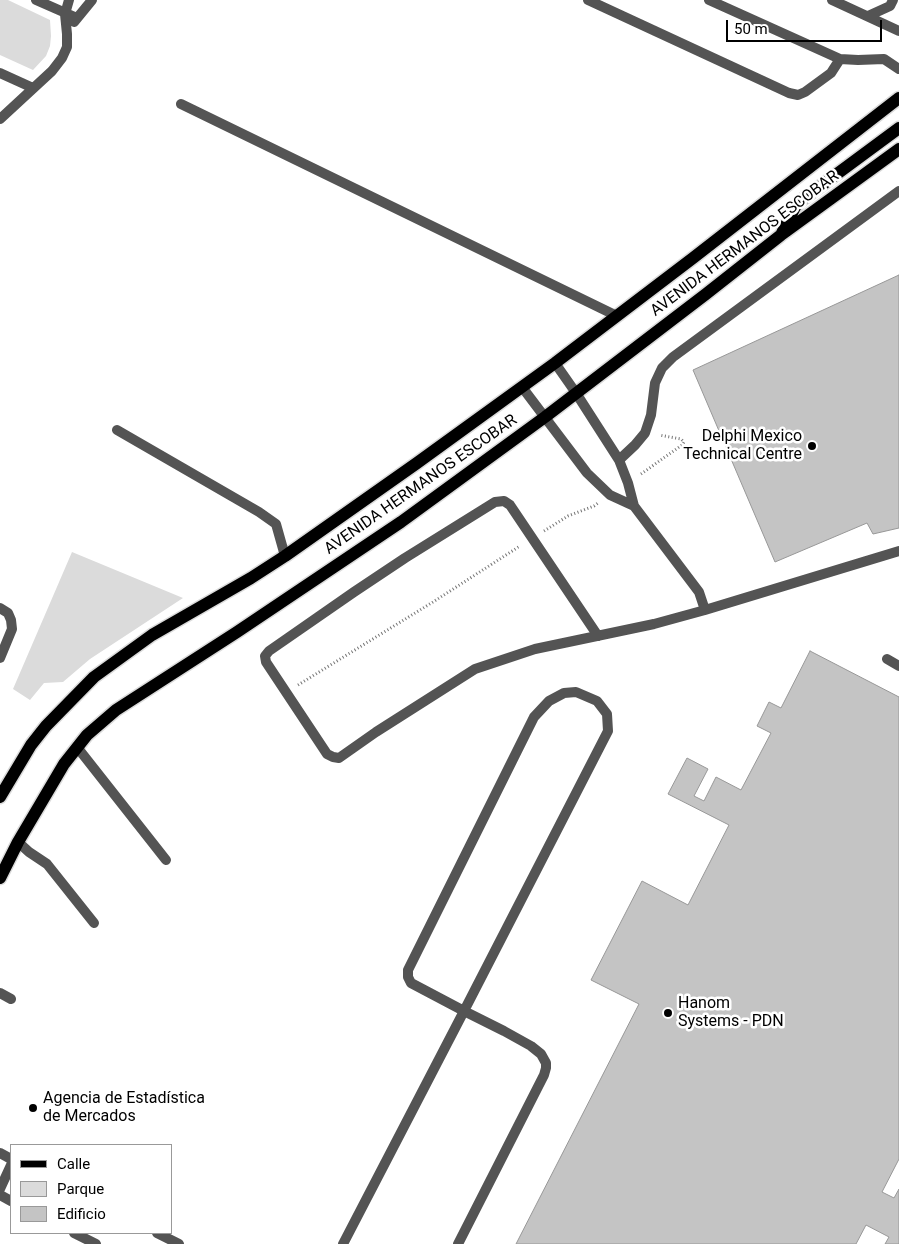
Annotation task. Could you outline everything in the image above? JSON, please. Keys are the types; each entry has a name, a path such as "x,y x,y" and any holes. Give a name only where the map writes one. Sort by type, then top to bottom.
{"main road":[{"name":"AVENIDA HERMANOS ESCOBAR","path":"0,797 31,745 46,726 94,677 152,635 251,578 285,556 417,463 555,363 701,253 899,98"},
{"path":"781,235 795,207 803,199 899,128"},
{"name":"AVENIDA HERMANOS ESCOBAR","path":"0,878 18,842 64,764 87,735 116,710 237,632 401,522 545,417 781,235 899,149"}],"street":[{"path":"36,0 77,18"},
{"path":"0,119 52,71 62,58 67,47 65,14 69,0"},
{"path":"67,34 92,0"},
{"path":"588,0 789,93 798,95 805,92 831,74 840,59"},
{"path":"709,0 840,59 884,59 899,68"},
{"path":"832,0 899,31"},
{"path":"868,16 890,6 893,0"},
{"path":"0,73 33,88"},
{"path":"181,104 617,316"},
{"path":"618,460 635,445 645,432 651,415 655,383 662,368 673,357 899,191"},
{"path":"555,363 618,460 628,483 634,506 699,592 705,610"},
{"path":"522,387 587,473 610,495 634,506"},
{"path":"117,430 259,512 276,524 285,556"},
{"path":"598,636 533,538 510,505 504,501 495,502 405,558 269,651 265,656 266,662 327,754 339,758 384,726 475,669 535,649 598,636 654,624 705,610 899,551"},
{"path":"0,608 8,613 12,620 12,629 0,658"},
{"path":"887,659 899,666"},
{"path":"343,1244 464,1011 608,731 607,714 597,702 576,692 564,693 549,701 534,717 408,970 408,978 411,983 464,1011 532,1046 541,1054 546,1062 544,1075 458,1244"},
{"path":"78,746 166,860"},
{"path":"18,842 47,864 94,923"},
{"path":"0,993 11,999"},
{"path":"0,1189 10,1167"},
{"path":"76,1234 96,1244"},
{"path":"159,1234 179,1244"}],"path":[{"path":"628,483 684,442"},
{"path":"286,693 568,516 594,506 610,495"}],"green space":[{"path":"0,0 8,0 50,20 50,46 46,56 33,70 0,55"},
{"path":"72,552 183,598 90,659 63,682 44,683 30,700 13,689"}],"building":[{"name":"Delphi Mexico Technical Centre","path":"899,275 899,528 873,534 867,523 775,562 693,370"},
{"path":"810,651 899,697 899,1159 882,1192 894,1198 899,1189 899,1244 885,1244 889,1237 866,1225 856,1244 516,1244 639,1004 591,980 642,881 688,905 729,825 668,794 687,758 708,769 694,796 704,801 716,777 741,790 771,733 757,726 769,702 781,708"}],"place":[{"name":"Delphi Mexico Technical Centre","path":"812,446"},
{"name":"Hanom Systems - PDN","path":"668,1013"},
{"name":"Agencia de Estadística de Mercados","path":"33,1108"}]}
